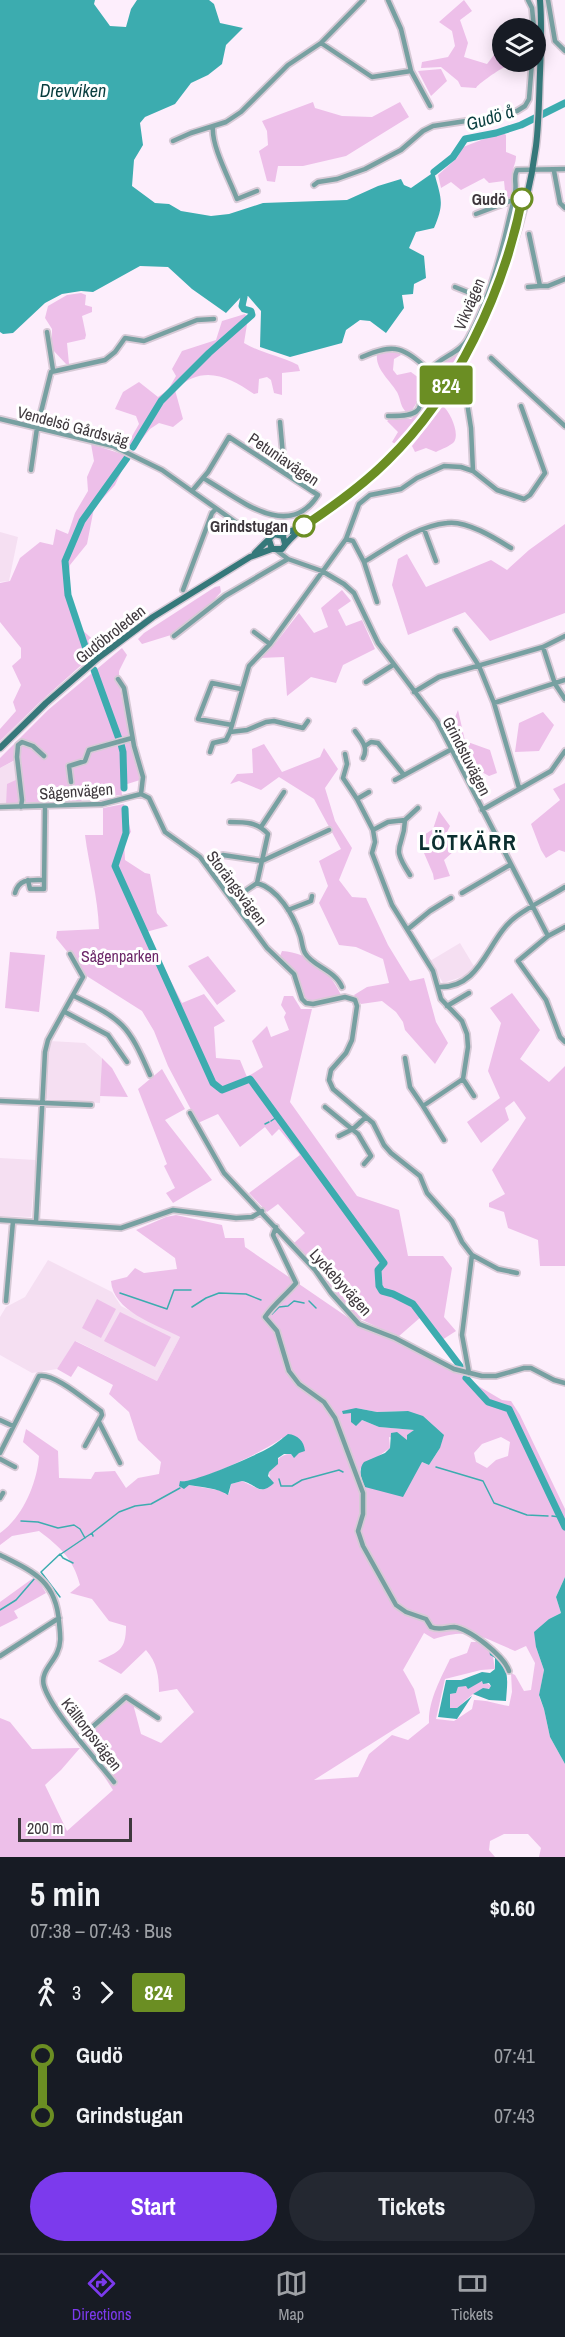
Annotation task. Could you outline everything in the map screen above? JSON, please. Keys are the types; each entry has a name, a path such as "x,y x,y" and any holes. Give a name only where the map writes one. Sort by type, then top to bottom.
{"main road":[{"path":"284,545 304,526 345,499 389,460 412,434 436,401 467,350 493,297 508,257 530,169 537,109 538,0"},
{"path":"274,549 269,538 304,526"},
{"path":"279,534 285,539 284,545"},
{"name":"Gudöbroleden","path":"0,748 46,703 98,658 153,617 250,557 269,538"},
{"name":"Gudöbroleden","path":"250,557 284,545"}],"street":[{"path":"173,141 226,122 241,111 288,65 321,44 363,0"},
{"path":"388,0 401,29 411,71 430,106"},
{"path":"528,0 533,18"},
{"path":"548,0 556,44 565,51"},
{"path":"321,44 372,76 411,71"},
{"path":"314,185 365,169 401,150 423,131 441,124 504,115 525,106 530,92 531,72"},
{"path":"213,127 218,149 237,199 257,190"},
{"name":"Vikvägen","path":"429,370 440,360 461,349 485,299 502,251 516,189 514,176 520,169 530,169"},
{"path":"530,169 555,171 565,169"},
{"path":"555,171 560,203 565,208"},
{"path":"476,214 513,200"},
{"path":"529,234 540,286"},
{"path":"528,287 548,286 565,279"},
{"path":"455,287 485,299"},
{"path":"53,370 105,360 115,352 125,338 143,342 197,320 213,319"},
{"path":"31,470 37,428 53,370 47,332"},
{"path":"362,357 381,348 393,347 402,349 429,370 422,385 421,405 415,414 388,416"},
{"path":"492,358 565,426"},
{"path":"465,390 471,428 473,471"},
{"path":"210,752 213,743 226,740 230,732 249,666 270,644 346,539 359,504 370,495 401,489 417,478 444,466 461,466 473,471 487,484 516,498 524,499 530,495 545,473 521,406"},
{"name":"Vendelsö Gårdsväg","path":"0,418 113,446 137,456 241,526 271,530 279,534"},
{"path":"280,422 284,466 282,470"},
{"name":"Petuniavägen","path":"192,491 229,437 318,495 306,510 291,515 273,515 256,510 203,478"},
{"path":"318,495 324,500"},
{"path":"183,590 212,513 216,508"},
{"path":"364,562 424,529 449,522 485,531 511,548"},
{"name":"Vendelsö Gårdsväg","path":"261,528 269,538"},
{"path":"424,529 436,561"},
{"path":"346,539 353,541 364,562 377,602"},
{"path":"174,636 225,596 288,559 284,545"},
{"name":"Grindstuvägen","path":"274,549 288,559 322,571 354,593 378,643 436,721 452,749 548,936"},
{"path":"456,630 479,666 494,703 519,788"},
{"path":"254,632 270,644"},
{"path":"414,692 439,676 543,647 565,636"},
{"path":"543,647 555,684 565,699"},
{"path":"366,682 393,665"},
{"path":"118,679 124,687 132,738 143,777 141,794"},
{"path":"494,703 565,680"},
{"path":"232,725 198,719 212,683 242,689"},
{"path":"230,732 247,730 266,722 274,721 303,728 308,722"},
{"path":"355,731 365,746 366,753 363,758"},
{"path":"71,782 69,766 85,761 89,750 132,738"},
{"path":"21,807 18,745 27,742 44,756"},
{"path":"365,746 371,742 378,743 404,775"},
{"path":"395,780 452,749"},
{"path":"482,810 550,771 565,752"},
{"path":"345,754 348,764 343,778 373,830 375,842 372,853 393,905 433,971 441,999 462,1021 467,1034 468,1047 463,1079 474,1096"},
{"path":"261,827 284,792"},
{"path":"357,799 369,792"},
{"name":"Sågenvägen","path":"0,807 102,804 141,794"},
{"name":"Storängsvägen","path":"141,794 149,798 165,832 200,856 267,948 294,974 302,999 306,1003 313,1004 345,997 355,1000 357,1006 352,1040 346,1053 331,1070 329,1080 333,1089 366,1116"},
{"name":"Sågenvägen","path":"44,880 45,807"},
{"path":"373,830 388,822 405,820 418,808"},
{"path":"405,820 405,829 398,848 399,859 410,875"},
{"path":"230,822 250,822 261,827 268,834 257,883 232,900"},
{"path":"223,855 262,861 329,830"},
{"path":"462,893 510,865"},
{"path":"15,893 17,886 28,880 44,880 44,889 30,889 28,880"},
{"path":"257,883 266,885 288,910 300,935 305,954 329,971 342,987"},
{"path":"438,987 446,988 471,977 490,952 503,929 516,916 565,887"},
{"path":"288,910 311,901 312,896"},
{"path":"408,929 451,898"},
{"path":"565,927 548,936 518,961 546,1000 560,1037 565,1042"},
{"path":"36,1222 45,1052 48,1040 83,978 70,954"},
{"path":"447,1006 469,993"},
{"path":"74,996 114,1017 125,1026 134,1039 150,1075"},
{"path":"65,1012 108,1035 127,1062"},
{"path":"405,1058 410,1087 444,1140"},
{"path":"423,1106 463,1079"},
{"path":"0,1101 91,1105"},
{"path":"326,1107 358,1134 371,1156 364,1164"},
{"name":"Lyckebyvägen","path":"190,1113 224,1173 315,1270 359,1324 395,1338 454,1369 496,1376 531,1368 565,1383"},
{"path":"339,1136 353,1129 366,1116 374,1124 384,1145 420,1176 427,1193 452,1221 462,1242 472,1255 498,1269 517,1273"},
{"path":"0,1220 121,1228 173,1210 236,1218 262,1212"},
{"path":"6,1301 13,1221"},
{"path":"276,1227 273,1235 296,1283 283,1299 273,1305 265,1317 277,1331 289,1371 300,1384 324,1402 335,1419 363,1493 363,1514 358,1531 363,1546 396,1605 406,1612 426,1619 430,1627 436,1629 457,1627 470,1634 499,1654 509,1671"},
{"path":"469,1373 462,1335 472,1255"},
{"path":"0,1452 39,1376 45,1375 67,1386 101,1411 99,1422 85,1446"},
{"path":"0,1420 13,1426"},
{"path":"99,1422 120,1463"},
{"path":"0,1459 15,1467"},
{"path":"0,1498 3,1492"},
{"name":"Källtorpsvägen","path":"0,1555 27,1568 41,1579 56,1597 61,1640 44,1674 43,1684 51,1701 114,1782"},
{"path":"0,1656 59,1618"},
{"path":"80,1738 126,1696 158,1718"}],"shaded area":[{"path":"0,532 18,537 9,581 0,582"},
{"path":"16,760 18,779 6,805 0,805 0,768"},
{"path":"460,943 475,968 471,974 443,983 430,961"},
{"path":"50,1041 85,1043 102,1058 100,1103 48,1100 45,1097 46,1053"},
{"path":"0,1158 36,1160 31,1217 0,1216"},
{"path":"48,1260 112,1292 121,1306 180,1337 157,1381 76,1341 57,1369 32,1373 0,1355 0,1317 6,1307 25,1297"}],"green space":[{"path":"464,0 472,11 460,20 468,43 464,57 487,64 492,58 492,72 497,72 476,88 461,87 458,81 441,67 421,68 422,62 448,57 455,46 452,31 439,22"},
{"path":"441,69 447,81 431,96 418,71"},
{"path":"313,102 315,108 342,116 372,117 400,102 409,117 346,156 303,166 278,166 275,182 267,181 259,151 268,145 267,131 262,121"},
{"path":"502,132 506,135 506,152 516,156 512,198 495,205 488,202 491,193 505,191 504,181 489,183 484,178 461,190 451,182 441,188 438,175 457,158 463,147"},
{"path":"81,293 86,295 85,305 92,307 92,312 82,316 85,339 67,343 69,364 66,364 52,349 52,329 45,318 48,306 67,295"},
{"path":"245,314 248,318 244,343 298,365 300,371 282,373 282,395 274,393 271,380 267,377 259,379 258,393 254,394 225,378 205,375 195,377 175,390 183,419 173,427 159,423 150,429 134,449 127,445 139,424 136,416 115,409 123,392 139,382 158,397 168,390 176,376 172,369 182,351 216,340 222,321"},
{"path":"396,350 401,355 394,359 393,370 397,375 411,372 421,382 419,398 408,414 397,392 378,365 377,354"},
{"path":"458,352 461,354 414,428 397,445 392,442 398,432 387,421 391,418 411,419 421,404 428,376 433,380 438,373 437,367 447,357"},
{"path":"443,406 453,423 456,433 454,442 436,452 426,448 415,452 412,446"},
{"path":"91,444 125,455 125,464 115,485 94,508 87,544 70,565 66,598 81,629 97,643 87,660 0,741 0,729 16,711 13,702 21,685 12,666 21,658 21,648 0,622 0,583 10,581 20,558 40,542 53,545 56,529 68,534 75,513 88,491 87,477 94,461"},
{"path":"565,524 565,613 490,641 465,612 408,635 392,585 398,559 407,554 426,587 491,560 507,570 529,550"},
{"path":"220,586 221,592 213,601 171,635 142,644 138,639 215,587"},
{"path":"342,590 351,601 338,610 346,626 362,620 375,649 343,665 336,683 311,677 287,696 284,657 259,658 277,641 299,613 314,633 328,627 321,608"},
{"path":"122,648 127,655 119,671 119,684 140,780 121,786 122,795 82,799 81,802 6,805 7,784 18,779 15,760 0,768 0,758 48,710"},
{"path":"458,710 465,741 490,750 497,773 489,776 464,762 451,727"},
{"path":"543,712 554,725 539,751 515,752 519,723"},
{"path":"264,744 282,772 320,757 324,748 338,769 325,788 335,821 352,848 339,880 352,897 366,898 388,945 410,981 424,978 436,1022 448,1043 435,1064 405,1030 396,1012 382,1001 361,1004 354,995 367,987 389,983 383,959 356,947 339,945 319,903 328,886 319,861 341,849 314,799 279,777 261,790 239,781 230,784 237,774 253,773 252,749"},
{"path":"565,783 565,852 559,850 546,858 531,824 560,800 553,789"},
{"name":"Sågenparken","path":"124,804 131,832 124,839 125,860 150,874 157,913 168,926 146,932 182,1003 204,994 225,1021 214,1027 216,1058 240,1060 247,1077 263,1067 252,1041 267,1026 271,1037 289,1030 284,1017 286,1013 281,1005 284,996 293,996 301,1009 312,1009 290,1102 357,1196 399,1210 408,1256 443,1256 452,1268 444,1317 456,1331 442,1340 422,1316 398,1337 358,1318 333,1292 294,1243 305,1233 278,1204 267,1212 249,1193 300,1155 279,1129 272,1136 265,1127 240,1147 218,1114 198,1123 142,1011 85,975 83,976 74,960 56,938 57,931 99,929 85,835 103,835 103,808"},
{"path":"439,811 450,826 446,834 454,851 444,860 450,876 434,880 418,839 433,829"},
{"path":"282,951 310,959 325,971 341,995 314,1002 304,999 298,978 280,956"},
{"path":"10,952 45,955 39,1012 5,1008"},
{"path":"208,956 236,991 217,1005 188,966"},
{"path":"512,993 540,1030 520,1059 549,1082 565,1066 565,1266 540,1266 538,1240 508,1228 504,1212 489,1207 489,1203 505,1194 492,1170 526,1118 514,1101 505,1108 509,1120 481,1143 467,1122 500,1098 488,1071 501,1023 490,1008"},
{"path":"102,1058 112,1068 128,1097 100,1096"},
{"path":"162,1069 185,1109 165,1120 212,1180 173,1203 166,1193 175,1188 164,1166 167,1164 138,1089"},
{"path":"176,1215 222,1225 225,1238 244,1238 245,1247 356,1323 455,1369 502,1400 511,1401 520,1415 565,1509 565,1577 556,1597 561,1613 549,1619 536,1647 544,1670 539,1696 550,1737 565,1764 565,1857 539,1857 541,1848 528,1834 504,1834 490,1841 489,1850 495,1857 0,1857 0,1718 10,1722 32,1749 80,1748 45,1785 67,1831 113,1790 96,1764 102,1759 86,1735 125,1699 132,1700 141,1734 161,1743 194,1712 177,1689 159,1692 157,1670 146,1650 121,1674 98,1661 120,1649 125,1640 126,1626 109,1621 92,1599 70,1593 80,1585 74,1567 53,1542 39,1531 12,1536 0,1545 0,1533 22,1509 32,1488 38,1466 39,1456 23,1442 26,1429 58,1451 59,1478 91,1479 95,1472 115,1471 126,1488 138,1478 159,1474 161,1462 138,1440 129,1412 109,1394 113,1385 78,1366 71,1377 57,1369 75,1341 157,1381 180,1337 127,1308 119,1301 111,1281 127,1277 135,1268 144,1273 177,1269 175,1258 136,1230","holes":["356,1408 377,1412 407,1411 440,1448 429,1465 403,1454 370,1487 365,1487 360,1469 390,1448 389,1437 408,1441 407,1435 415,1430 379,1427 362,1420 351,1422 351,1412","501,1437 510,1442 508,1456 496,1460 487,1468 476,1462 474,1453 482,1444","282,1438 294,1458 291,1454 283,1455 278,1459 269,1472 270,1480 261,1490 242,1481 231,1484 229,1494 225,1494 223,1491 189,1485 180,1481 200,1478 215,1472","424,1633 434,1639 446,1635 476,1635 515,1651 526,1646 535,1663 531,1690 524,1691 515,1675 511,1673 512,1692 509,1706 474,1700 472,1709 454,1721 436,1719 445,1679 495,1669 492,1651 481,1642 471,1642 467,1653 450,1659 433,1698 429,1723 408,1740 392,1735 369,1754 358,1777 314,1780 420,1713 414,1689 403,1670"]},
{"path":"97,1299 116,1309 101,1338 82,1328"},
{"path":"120,1312 171,1337 155,1367 104,1341"},
{"path":"36,1576 46,1593 14,1611 18,1618 0,1627 0,1602"},
{"path":"483,1681 493,1687 473,1694 457,1708 450,1708 450,1694 456,1693 458,1687"}],"water":[{"name":"Drevviken","path":"0,0 95,0 94,4 110,26 126,27 131,9 137,0 209,0 214,4 220,23 243,28 226,45 222,64 208,75 191,83 175,104 145,117 140,123 143,145 134,160 132,186 155,203 169,204 181,211 211,216 229,214 263,203 347,200 378,186 401,179 404,185 411,188 434,172 441,200 440,212 434,228 416,232 409,248 424,256 426,278 414,284 413,294 402,295 404,308 386,333 370,321 360,320 346,330 342,343 290,357 260,347 261,311 248,296 240,298 226,313 192,289 168,267 140,266 93,292 62,294 45,303 13,333 0,332"},
{"path":"356,1408 377,1412 408,1411 423,1416 444,1435 440,1448 429,1465 422,1462 403,1497 365,1487 361,1478 361,1468 364,1462 385,1453 390,1448 391,1433 397,1432 407,1440 407,1435 414,1430 379,1427 362,1420 356,1426 351,1422 351,1413 343,1414 342,1411"},
{"path":"288,1434 300,1439 305,1451 294,1458 291,1454 284,1454 278,1458 278,1464 268,1476 274,1483 265,1489 242,1481 231,1484 228,1495 209,1488 189,1485 184,1489 179,1486 180,1481 197,1478 254,1455 272,1446"},
{"path":"565,1577 565,1764 550,1737 539,1695 544,1670 536,1647 534,1632 549,1619 561,1613 556,1597"},
{"path":"489,1650 501,1661 506,1672 506,1701 489,1700 473,1694 483,1688 489,1689 491,1686 489,1683 483,1684 482,1681 468,1689 466,1686 458,1687 456,1693 450,1694 450,1708 457,1708 472,1696 457,1719 438,1717 446,1680 461,1680 482,1672 490,1673 495,1669 495,1658 490,1655"}],"waterway":[{"name":"Gudö å","path":"434,172 453,157 465,139 521,125 565,103"},
{"path":"133,447 161,401 209,353 252,315 251,311 242,306 244,297"},
{"path":"90,661 68,595 65,561 82,521 127,458"},
{"path":"94,670 119,739"},
{"path":"121,744 124,788"},
{"path":"125,809 126,833 115,866 213,1083 222,1090 250,1079 384,1263 378,1270 379,1286 382,1291 413,1304 460,1366"},
{"path":"271,1121 277,1117"},
{"path":"265,1124 269,1122"},
{"path":"120,1293 167,1309 174,1290 191,1290"},
{"path":"192,1307 219,1293 246,1294 261,1300"},
{"path":"272,1314 279,1307 288,1306 294,1301 304,1303"},
{"path":"309,1301 316,1308"},
{"path":"466,1378 488,1402 509,1409 565,1527"},
{"path":"436,1467 483,1481 494,1503 527,1515 548,1516"},
{"path":"279,1479 281,1486 292,1486 302,1480 339,1470 343,1472"},
{"path":"93,1536 92,1533 119,1512 135,1506 151,1504 180,1488"},
{"path":"552,1516 560,1517"},
{"path":"21,1521 38,1522 58,1528 74,1525 80,1529 85,1538"},
{"path":"61,1554 92,1533"},
{"path":"60,1597 41,1572 60,1554 73,1563"},
{"path":"0,1610 16,1600 35,1578"}],"bus line":[{"name":"824","path":"304,526 345,499 389,460 436,401 458,367 493,297 508,257 522,199"}],"place":[{"name":"Gudö","path":"522,199"},
{"name":"Grindstugan","path":"304,526"}],"district":[{"name":"LÖTKÄRR","path":"468,842"}]}
